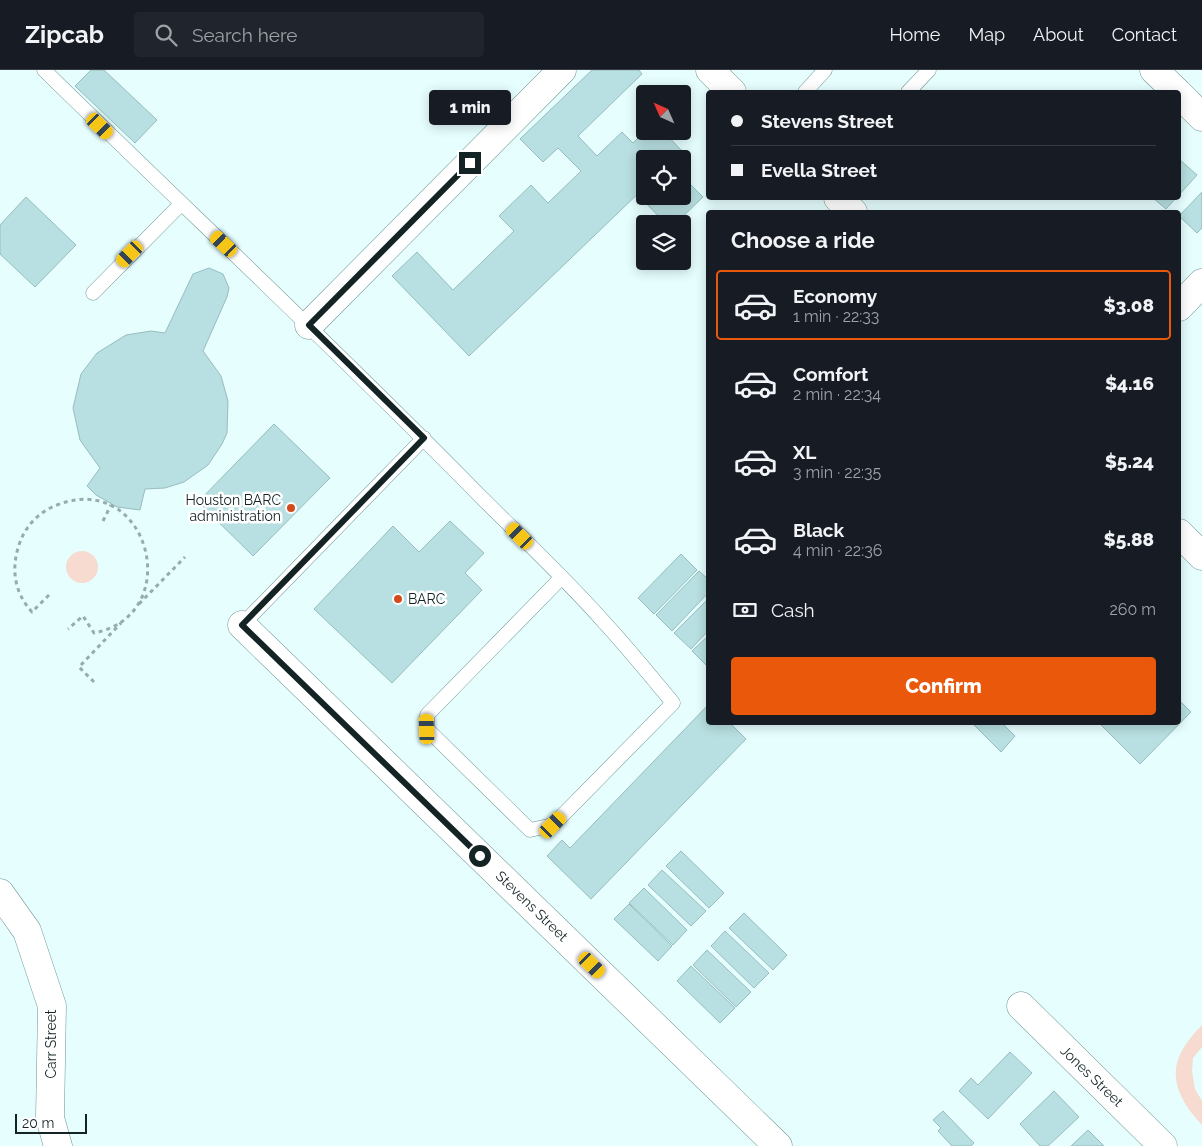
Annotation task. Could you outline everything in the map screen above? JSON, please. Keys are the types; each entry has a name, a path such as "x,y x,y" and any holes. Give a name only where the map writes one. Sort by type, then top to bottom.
{"street":[{"path":"309,325 562,70"},
{"path":"710,70 730,90"},
{"path":"1154,70 1174,90"},
{"path":"1181,97 1202,117"},
{"path":"840,200 851,210"},
{"path":"1181,305 1202,283"},
{"path":"1181,535 1202,556"},
{"name":"Stevens Street","path":"242,625 778,1146"},
{"name":"Carr Street","path":"0,893 27,931 52,1006 50,1118 58,1146"},
{"name":"Jones Street","path":"1021,1006 1164,1146"}],"lane":[{"path":"44,70 424,438 603,620 673,703 553,825 530,830 427,729 427,715 561,578"},
{"path":"807,90 825,70"},
{"path":"910,90 929,70"},
{"path":"93,293 181,204"},
{"path":"242,625 424,438"}],"path":[{"path":"49,595 32,612 19,592 15,578 15,562 21,539 29,526 46,510 69,501 91,499 111,505 133,522 143,540 149,560 145,590 136,607"},
{"path":"103,521 111,505"},
{"path":"94,682 79,667 185,557"},
{"path":"68,629 82,616 94,633 109,629 128,616"}],"shaded area":[{"path":"82,551 93,556 98,567 93,578 82,583 71,578 66,567 71,556"},
{"path":"1202,1025 1202,1047 1193,1058 1192,1071 1195,1089 1202,1101 1202,1125 1183,1099 1176,1075 1177,1063 1182,1051 1190,1038"}],"building":[{"path":"91,70 104,70 157,120 135,143 75,86"},
{"path":"592,70 639,70 642,74 578,136 597,156 622,132 633,143 636,140 672,140 681,150 636,150 636,196 469,356 392,276 417,252 453,290 514,231 499,216 531,185 548,203 581,171 558,148 543,162 520,139"},
{"path":"1181,161 1197,175 1181,193"},
{"path":"691,185 703,197 684,215 657,215 648,205 691,205"},
{"path":"1202,192 1202,228 1197,233 1181,218 1181,214"},
{"path":"26,197 76,245 35,287 0,254 0,225"},
{"path":"1155,200 1174,200 1166,209"},
{"path":"209,268 223,274 229,288 227,297 203,351 221,376 228,401 227,433 208,465 184,482 165,488 145,489 140,510 117,507 96,495 87,486 100,468 80,440 73,408 81,374 97,353 126,335 151,331 165,333 193,274"},
{"path":"274,424 330,478 253,556 198,502"},
{"name":"BARC","path":"450,521 484,553 465,573 482,590 392,683 314,609 393,526 419,552"},
{"path":"681,554 697,570 654,614 638,598"},
{"path":"699,571 706,577 706,595 672,631 656,615"},
{"path":"706,601 706,633 691,649 674,633"},
{"path":"706,638 706,665 692,651"},
{"path":"1181,702 1191,712 1181,722"},
{"path":"706,707 706,725 732,725 746,739 591,899 547,856 562,840 570,848"},
{"path":"974,725 1004,725 1015,736 1001,752"},
{"path":"1101,725 1178,725 1140,764"},
{"path":"681,851 724,893 709,908 666,866"},
{"path":"662,870 706,911 691,926 648,885"},
{"path":"644,888 687,930 673,945 629,903"},
{"path":"629,904 672,946 658,961 614,919"},
{"path":"744,913 787,955 773,970 729,928"},
{"path":"725,931 769,973 754,988 711,946"},
{"path":"707,950 751,992 736,1007 693,965"},
{"path":"691,966 735,1008 720,1023 677,981"},
{"path":"1010,1052 1032,1073 988,1119 959,1091 971,1078 978,1085"},
{"path":"1054,1091 1079,1117 1048,1146 1040,1146 1020,1124"},
{"path":"943,1111 974,1143 971,1146 952,1146 938,1131 941,1128 933,1120"},
{"path":"1088,1130 1104,1146 1071,1146"}],"place":[{"name":"Houston BARC administration","path":"291,508"},
{"name":"BARC","path":"398,599"}],"route":[{"path":"470,163 309,325 424,438 242,625 480,856"}]}
